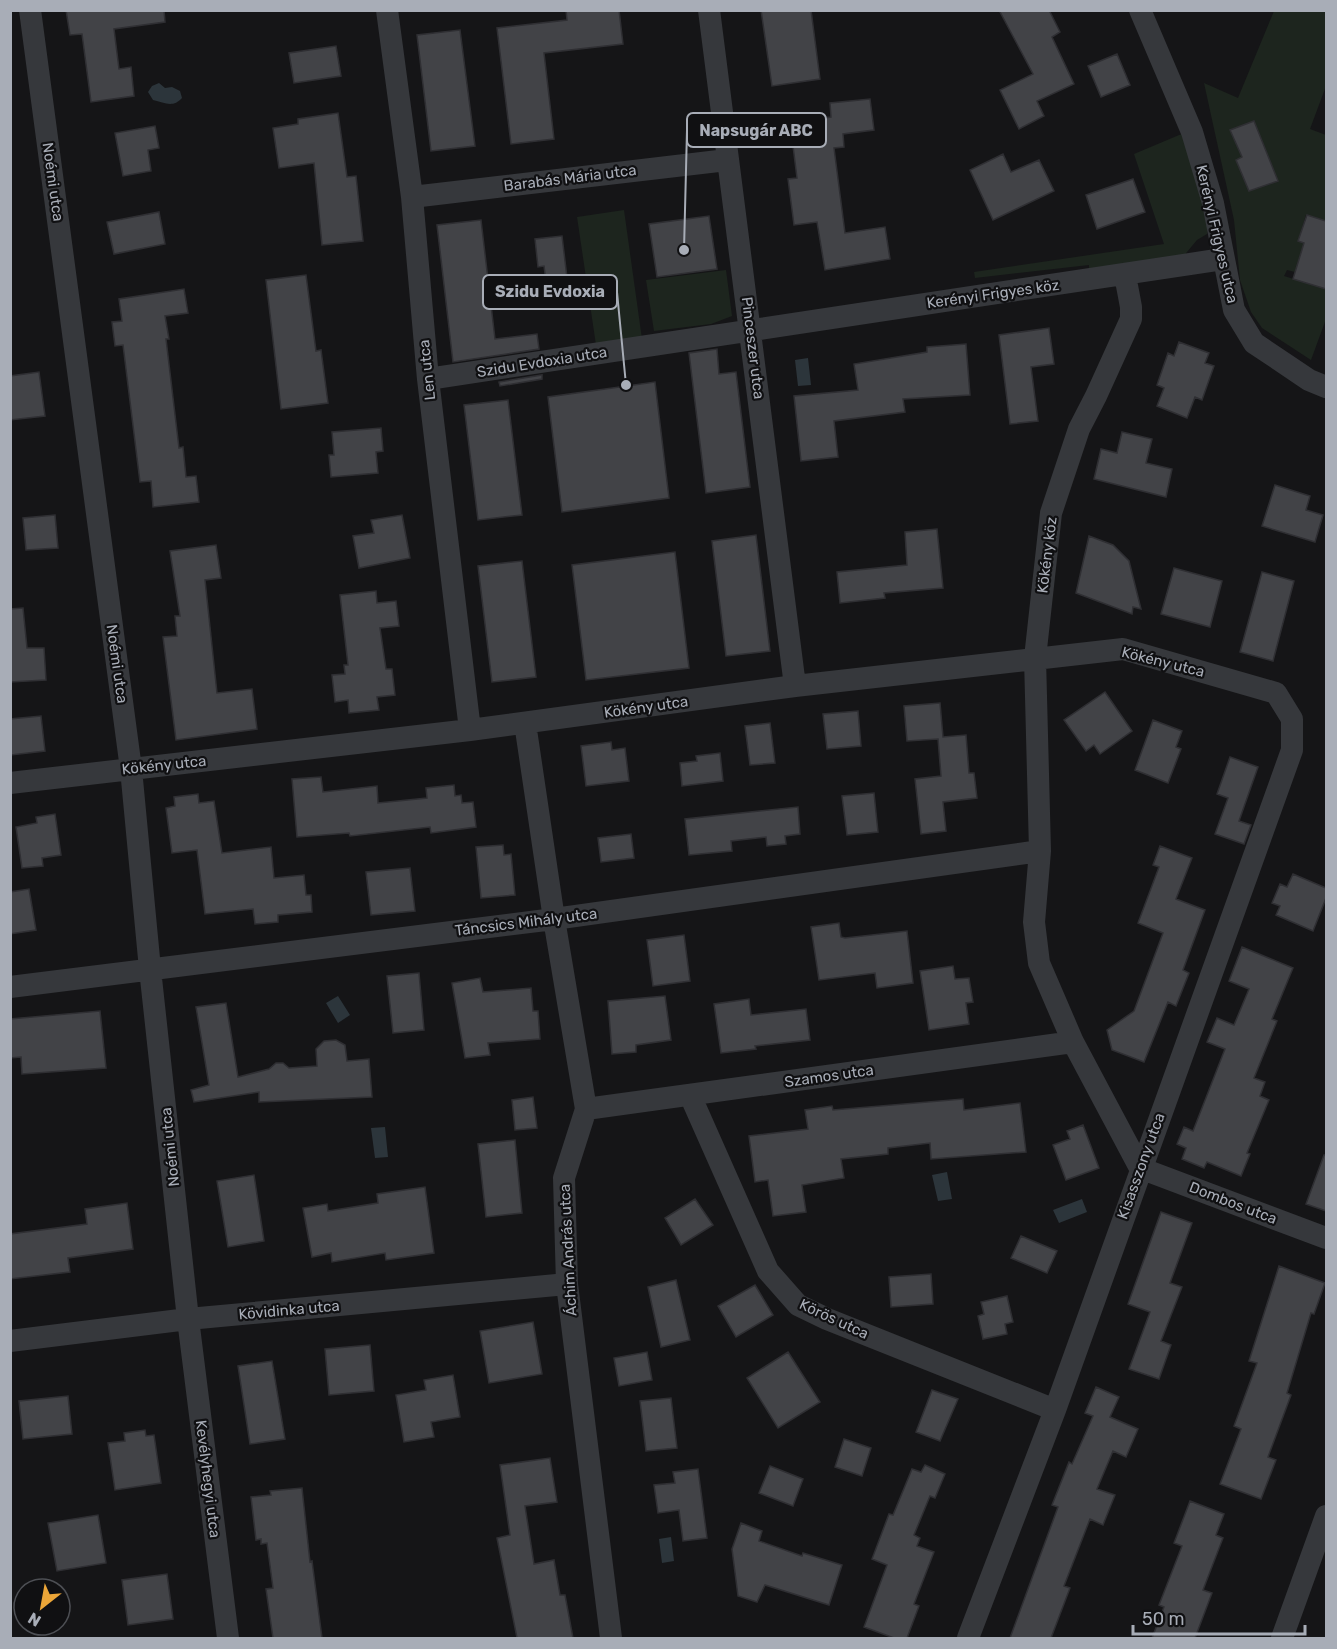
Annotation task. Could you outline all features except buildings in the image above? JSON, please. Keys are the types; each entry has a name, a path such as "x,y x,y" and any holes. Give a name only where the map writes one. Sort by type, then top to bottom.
{"street":[{"name":"Noémi utca","path":"30,10 131,769 188,1319"},
{"name":"Len utca","path":"387,10 412,197 428,379 470,730"},
{"name":"Pinceszer utca","path":"709,10 727,159 756,329 795,686"},
{"name":"Kerényi Frigyes utca","path":"1140,10 1192,132 1213,203 1234,310 1254,343 1309,380 1326,387"},
{"name":"Barabás Mária utca","path":"412,197 727,159"},
{"name":"Kerényi Frigyes köz","path":"756,329 1223,259"},
{"name":"Kökény köz","path":"1125,275 1131,319 1079,429 1051,513 1035,658 1040,851 1034,922 1039,963 1073,1042 1140,1168"},
{"name":"Szidu Evdoxia utca","path":"428,379 756,329"},
{"name":"Kökény utca","path":"10,783 470,730 795,686 1123,649 1276,693"},
{"name":"Kisasszony utca","path":"968,1638 1054,1410 1292,750 1292,719 1276,693"},
{"name":"Áchim András utca","path":"525,723 554,919 586,1109 564,1178 567,1284 611,1638"},
{"name":"Táncsics Mihály utca","path":"10,987 554,919 1040,851"},
{"name":"Szamos utca","path":"586,1109 1073,1042"},
{"name":"Körös utca","path":"690,1095 768,1271 798,1305 827,1319 1054,1410"},
{"name":"Dombos utca","path":"1140,1168 1326,1238"},
{"name":"Kövidinka utca","path":"10,1341 188,1319 567,1284"},
{"name":"Kevélyhegyi utca","path":"188,1319 228,1638"},
{"path":"1282,1638 1326,1516"}],"shaded area":[{"path":"1274,11 1326,11 1326,86 1310,129 1326,135 1326,221 1306,215 1298,241 1304,243 1295,272 1287,270 1284,276 1326,289 1326,319 1311,360 1262,328 1251,312 1240,280 1234,220 1204,83 1238,98"},
{"path":"159,83 165,88 172,87 180,91 182,98 172,104 153,100 148,92 152,86"},
{"path":"1191,130 1212,200 1207,234 1197,240 1182,258 1089,270 1089,265 975,278 974,272 1164,244 1134,154"},
{"path":"624,210 642,339 596,345 577,217"},
{"path":"726,270 732,316 711,324 654,331 646,280"},
{"path":"808,358 811,385 798,386 795,360"},
{"path":"338,996 350,1015 338,1023 326,1003"},
{"path":"385,1127 388,1157 375,1158 371,1128"},
{"path":"947,1172 952,1199 938,1201 932,1175"},
{"path":"1082,1199 1087,1212 1059,1223 1053,1210"},
{"path":"671,1537 674,1561 662,1563 659,1539"}],"place":[{"name":"Napsugár ABC","path":"684,250"},
{"name":"Szidu Evdoxia","path":"626,385"}]}
